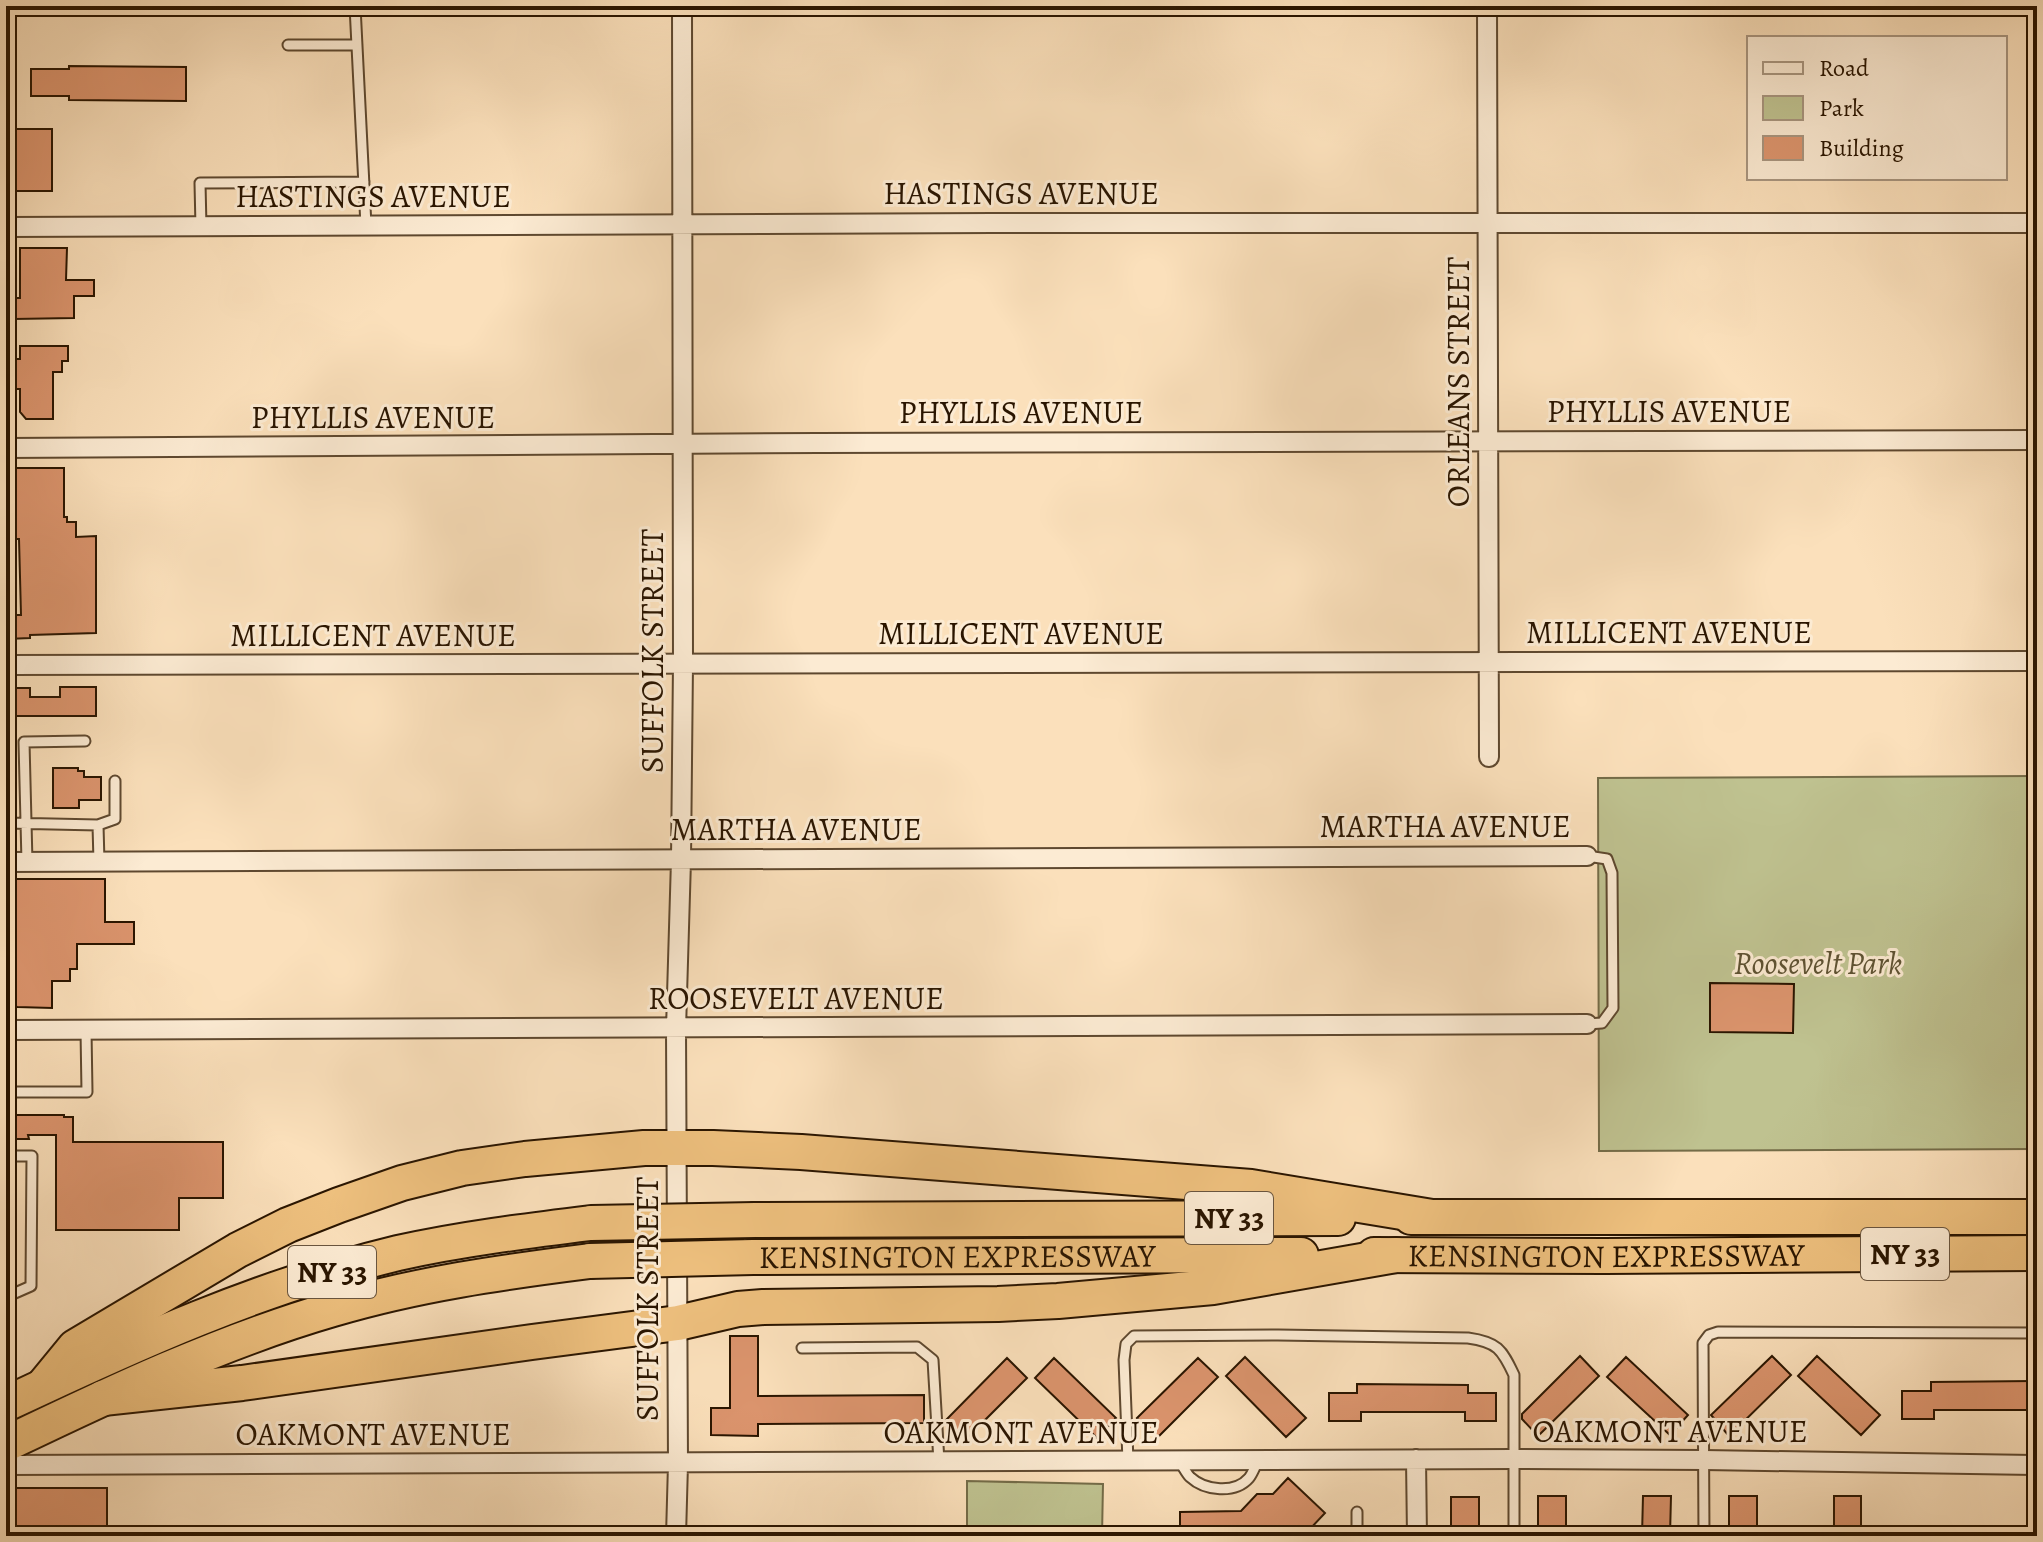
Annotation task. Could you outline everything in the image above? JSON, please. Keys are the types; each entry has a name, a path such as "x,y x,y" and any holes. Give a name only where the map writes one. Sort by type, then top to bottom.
{"highway":[{"path":"80,1356 238,1250 288,1225 402,1183 462,1168 525,1159 615,1150 801,1152 1251,1187 1432,1217"},
{"name":"KENSINGTON EXPRESSWAY","path":"6,1404 43,1386 80,1356 314,1277 398,1253 493,1235 591,1223 1432,1217 2037,1217"},
{"name":"KENSINGTON EXPRESSWAY","path":"6,1444 92,1403 249,1337 332,1309 476,1276 590,1261 753,1257 2037,1253"},
{"path":"92,1403 678,1323 738,1309 998,1304 1119,1296 1213,1287 1396,1255"}],"street":[{"name":"SUFFOLK STREET","path":"676,1536 676,1029 683,664 682,6"},
{"name":"ORLEANS STREET","path":"1487,6 1489,757"},
{"name":"HASTINGS AVENUE","path":"6,227 2037,223"},
{"name":"PHYLLIS AVENUE","path":"6,448 2037,440"},
{"name":"MILLICENT AVENUE","path":"6,665 2037,661"},
{"name":"MARTHA AVENUE","path":"6,862 1587,856"},
{"name":"ROOSEVELT AVENUE","path":"6,1030 1587,1024"},
{"name":"OAKMONT AVENUE","path":"6,1465 1416,1459 2037,1465"},
{"path":"1416,1459 1417,1536"}],"lane":[{"path":"355,6 366,226"},
{"path":"288,45 357,45"},
{"path":"201,227 200,183 364,182"},
{"path":"27,862 24,742 85,741"},
{"path":"6,823 98,825 115,819 115,781"},
{"path":"98,825 99,862"},
{"path":"1587,856 1607,859 1612,873 1613,1008 1602,1023 1587,1024"},
{"path":"6,1092 87,1092 86,1031"},
{"path":"6,1156 32,1156 31,1286 6,1297"},
{"path":"1704,1536 1703,1343 1709,1335 1718,1332 2037,1333"},
{"path":"1128,1461 1124,1360 1126,1344 1134,1336 1262,1335 1468,1338 1488,1341 1499,1350 1514,1375 1514,1536"},
{"path":"802,1348 917,1347 933,1360 939,1462"},
{"path":"1179,1461 1190,1477 1204,1486 1219,1489 1248,1479 1258,1461"},
{"path":"1357,1512 1357,1536"}],"green space":[{"name":"Roosevelt Park","path":"2037,776 2037,1149 1599,1151 1598,778"},
{"path":"967,1481 1103,1484 1102,1536 967,1536"}],"building":[{"path":"69,66 186,67 186,101 69,100 69,96 31,96 31,69 69,69"},
{"path":"15,129 52,129 52,191 15,191"},
{"path":"20,248 67,248 66,280 94,280 94,296 74,296 74,318 14,319 14,298 20,298"},
{"path":"20,346 68,346 68,361 62,361 62,372 53,372 53,419 26,419 20,412 20,389 8,389 8,359 20,359"},
{"path":"15,468 64,468 64,517 67,517 67,522 76,522 76,537 96,536 96,633 30,635 30,638 7,639 7,615 21,615 19,539 16,539 16,517 8,517 8,492 11,492 11,475"},
{"path":"60,687 96,687 96,716 8,716 8,688 30,688 30,697 60,697"},
{"path":"53,768 78,768 78,771 84,771 84,777 101,777 101,800 79,800 79,808 53,808"},
{"path":"11,879 105,879 105,922 134,922 134,944 77,944 77,969 70,969 70,981 52,981 52,1008 17,1007 10,1001"},
{"path":"1710,983 1794,984 1793,1033 1710,1032"},
{"path":"6,1115 73,1117 73,1142 223,1142 223,1198 179,1198 179,1230 56,1230 56,1135 6,1139"},
{"path":"730,1336 758,1336 758,1396 924,1395 924,1423 758,1424 758,1436 711,1435 711,1408 730,1408"},
{"path":"1580,1356 1599,1376 1538,1436 1522,1419 1522,1414"},
{"path":"1772,1356 1791,1375 1729,1436 1711,1415"},
{"path":"1817,1356 1880,1415 1861,1435 1798,1376"},
{"path":"1245,1357 1306,1418 1286,1437 1226,1376"},
{"path":"1626,1357 1688,1415 1670,1435 1607,1377"},
{"path":"1007,1358 1027,1378 966,1439 946,1420"},
{"path":"1054,1358 1116,1418 1097,1438 1035,1378"},
{"path":"1198,1358 1218,1377 1157,1438 1137,1418"},
{"path":"2037,1381 2037,1410 1934,1410 1934,1419 1902,1419 1902,1391 1931,1391 1931,1382"},
{"path":"1357,1384 1468,1385 1468,1393 1496,1393 1496,1421 1465,1421 1465,1412 1361,1412 1361,1421 1329,1421 1329,1393 1357,1393"},
{"path":"1288,1478 1325,1513 1309,1530 1309,1536 1180,1536 1180,1512 1241,1511 1257,1494 1273,1494"},
{"path":"13,1488 107,1488 107,1536 13,1536"},
{"path":"1538,1496 1566,1496 1566,1536 1538,1536"},
{"path":"1643,1496 1671,1496 1670,1536 1642,1536"},
{"path":"1729,1496 1757,1496 1757,1536 1729,1536"},
{"path":"1834,1496 1861,1496 1861,1536 1834,1536"},
{"path":"1451,1497 1479,1497 1479,1536 1451,1536"}]}
